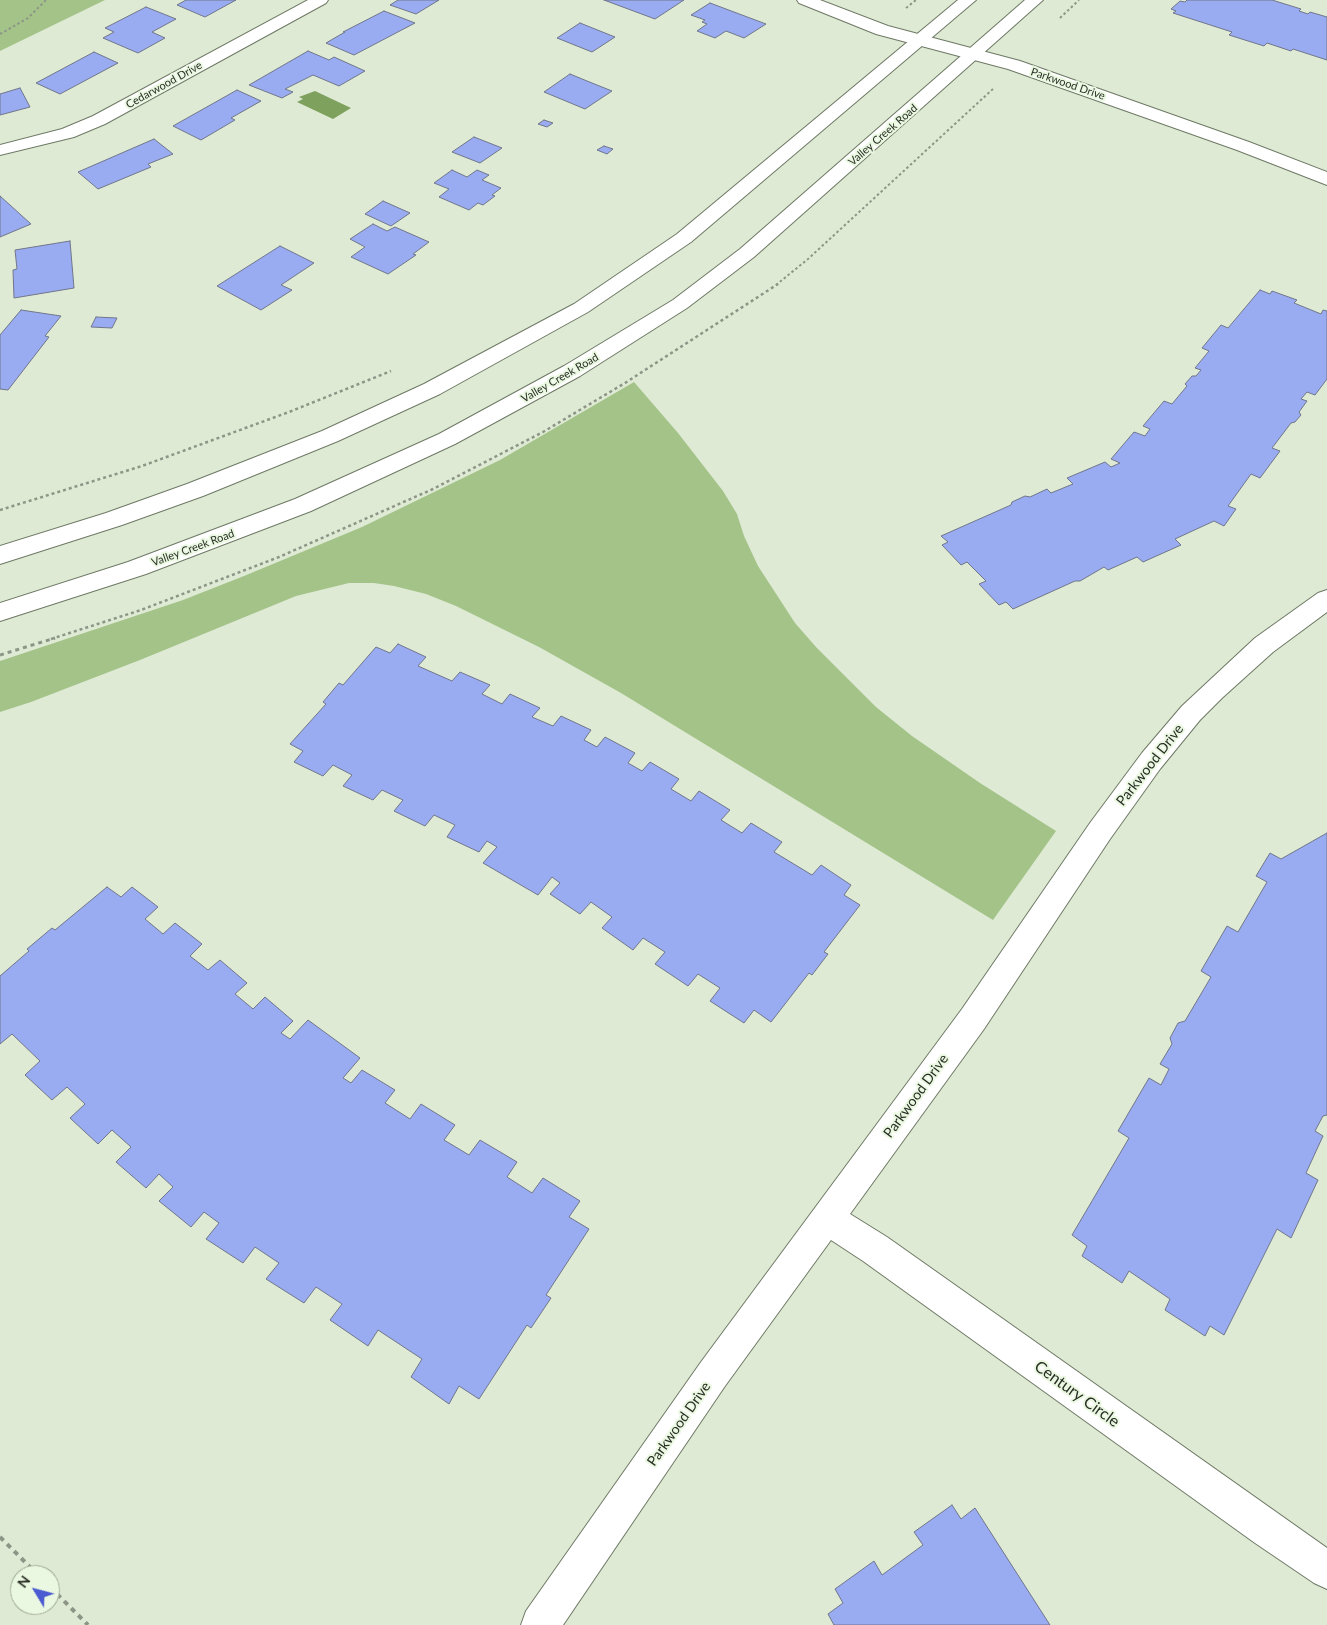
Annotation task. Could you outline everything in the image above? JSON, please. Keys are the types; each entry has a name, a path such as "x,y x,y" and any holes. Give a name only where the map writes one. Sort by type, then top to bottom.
{"main road":[{"name":"Cedarwood Drive","path":"0,150 68,133 99,120 320,0"},
{"name":"Parkwood Drive","path":"806,0 882,30 1014,65 1283,161 1327,179"},
{"path":"0,555 114,519 212,483 330,436 432,389 543,330 581,308 684,238 968,0"},
{"name":"Valley Creek Road","path":"0,612 137,568 303,505 429,448 550,384 654,321 726,270 768,236 1036,0"},
{"path":"844,16 859,6"},
{"name":"Parkwood Drive","path":"540,1625 713,1374 973,1018 1100,831 1169,739 1213,691 1258,651 1327,599"},
{"name":"Century Circle","path":"826,1218 875,1249 1252,1519 1327,1570"}],"path":[{"path":"0,34 28,18 46,0"},
{"path":"882,30 916,0"},
{"path":"0,510 142,466 288,412 397,368"},
{"path":"0,1537 28,1565"},
{"path":"60,1597 88,1625"}],"shaded area":[{"path":"0,0 105,0 0,51"},
{"path":"315,91 351,108 333,119 297,102 303,99 299,97"},
{"path":"634,382 678,433 723,491 737,514 744,536 758,566 795,623 816,647 876,707 912,736 980,783 1056,831 993,920 621,693 539,647 456,606 426,594 394,586 374,583 349,583 296,596 140,660 0,712 0,661 183,600 362,527 500,460"}],"building":[{"path":"186,0 236,0 205,17 177,5"},
{"path":"398,0 439,0 416,14 390,5"},
{"path":"604,0 684,0 655,19"},
{"path":"1187,0 1272,0 1301,9 1299,11 1308,14 1310,12 1327,17 1327,60 1267,43 1264,46 1229,35 1232,32 1173,13 1176,11 1171,9 1180,1 1185,2"},
{"path":"710,3 766,24 744,38 726,31 715,38 697,31 707,24 702,22 705,20 691,15"},
{"path":"146,7 176,19 152,32 165,38 138,53 103,38 114,32 105,28"},
{"path":"384,11 415,23 354,55 326,43 345,32 343,32"},
{"path":"580,23 615,37 592,52 557,38"},
{"path":"308,51 329,60 334,57 365,71 339,86 313,75 285,89 293,92 282,98 249,85"},
{"path":"94,52 118,63 60,94 36,83"},
{"path":"570,74 612,91 585,109 544,92"},
{"path":"20,88 30,107 0,115 0,94"},
{"path":"237,90 261,101 231,118 235,120 201,140 173,126"},
{"path":"544,120 553,123 547,127 538,124"},
{"path":"474,137 502,148 480,163 452,152"},
{"path":"154,139 173,154 148,164 151,167 98,189 78,172"},
{"path":"604,146 613,149 607,154 597,150"},
{"path":"452,170 467,177 477,170 489,175 482,180 501,188 492,195 495,196 483,205 478,203 469,210 439,197 449,189 434,183"},
{"path":"0,196 31,224 0,237"},
{"path":"383,201 410,213 391,226 365,214"},
{"path":"373,224 387,231 395,227 429,242 413,254 416,255 388,274 351,257 365,247 350,239"},
{"path":"70,241 74,288 14,298 13,270 17,269 15,250"},
{"path":"280,246 314,263 281,285 292,290 261,310 217,286"},
{"path":"1260,290 1270,294 1272,291 1297,300 1294,303 1321,314 1323,310 1327,311 1327,379 1315,395 1307,392 1301,399 1307,401 1299,412 1301,415 1295,422 1291,423 1272,448 1280,451 1260,478 1251,474 1228,506 1236,509 1224,526 1214,521 1175,539 1181,545 1143,562 1137,557 1108,570 1104,567 1080,581 1075,581 1013,609 1006,602 999,605 979,584 986,581 967,562 961,565 942,545 948,542 941,536 1011,505 1012,502 1025,496 1030,497 1047,489 1051,493 1073,484 1067,478 1105,462 1111,467 1120,463 1111,459 1134,432 1145,436 1150,429 1143,426 1164,401 1172,404 1187,386 1185,384 1201,370 1195,368 1209,351 1202,348 1221,325 1228,328"},
{"path":"21,310 61,316 45,336 49,337 8,390 0,389 0,335"},
{"path":"96,317 117,318 112,328 91,327"},
{"path":"398,644 426,657 418,666 452,681 460,672 490,685 482,694 502,704 510,694 540,708 532,717 553,726 561,716 591,730 584,740 597,747 605,737 635,753 628,763 642,771 650,762 679,779 671,789 691,801 699,791 730,810 721,820 742,833 751,823 782,842 774,852 812,875 821,865 851,885 844,895 860,905 824,952 828,954 812,975 809,973 771,1022 754,1010 744,1023 710,1001 720,988 698,974 688,986 655,964 665,952 643,938 633,950 602,928 612,917 591,902 580,914 550,894 560,883 552,877 538,895 483,863 497,847 487,841 479,852 447,837 455,825 434,815 425,826 394,811 403,800 382,790 373,800 343,786 352,775 333,765 323,776 294,762 303,751 290,744 326,704 323,702 339,683 343,685 376,647 390,653"},
{"path":"1327,833 1327,1115 1323,1116 1315,1131 1323,1136 1306,1173 1318,1180 1291,1238 1277,1229 1224,1335 1210,1326 1205,1336 1165,1310 1170,1299 1129,1271 1122,1283 1082,1256 1087,1246 1072,1235 1129,1138 1118,1131 1149,1078 1161,1085 1169,1069 1160,1064 1172,1044 1170,1038 1178,1023 1185,1021 1211,977 1201,971 1227,926 1238,932 1267,882 1256,876 1270,853 1281,859"},
{"path":"107,887 121,897 132,887 158,907 145,919 163,934 175,923 202,944 190,956 208,970 220,960 247,983 235,994 253,1009 265,997 293,1021 281,1033 290,1039 308,1020 360,1058 343,1078 351,1083 362,1070 395,1090 385,1103 410,1119 421,1104 455,1125 444,1140 469,1155 480,1140 517,1162 507,1177 532,1193 543,1178 580,1201 569,1217 589,1229 546,1295 551,1298 531,1328 527,1325 479,1399 459,1386 449,1404 411,1377 422,1359 378,1330 368,1346 330,1320 342,1304 316,1287 304,1303 266,1279 279,1263 255,1247 243,1263 206,1239 219,1223 204,1212 191,1227 159,1201 173,1187 159,1174 146,1188 116,1162 131,1147 112,1130 98,1144 70,1118 85,1104 67,1087 52,1100 25,1075 40,1061 12,1034 0,1044 0,976 29,951 27,949 52,928 55,930"},
{"path":"952,1505 961,1519 975,1508 1050,1625 834,1625 828,1614 843,1603 835,1589 874,1561 882,1575 923,1545 914,1532"}]}
